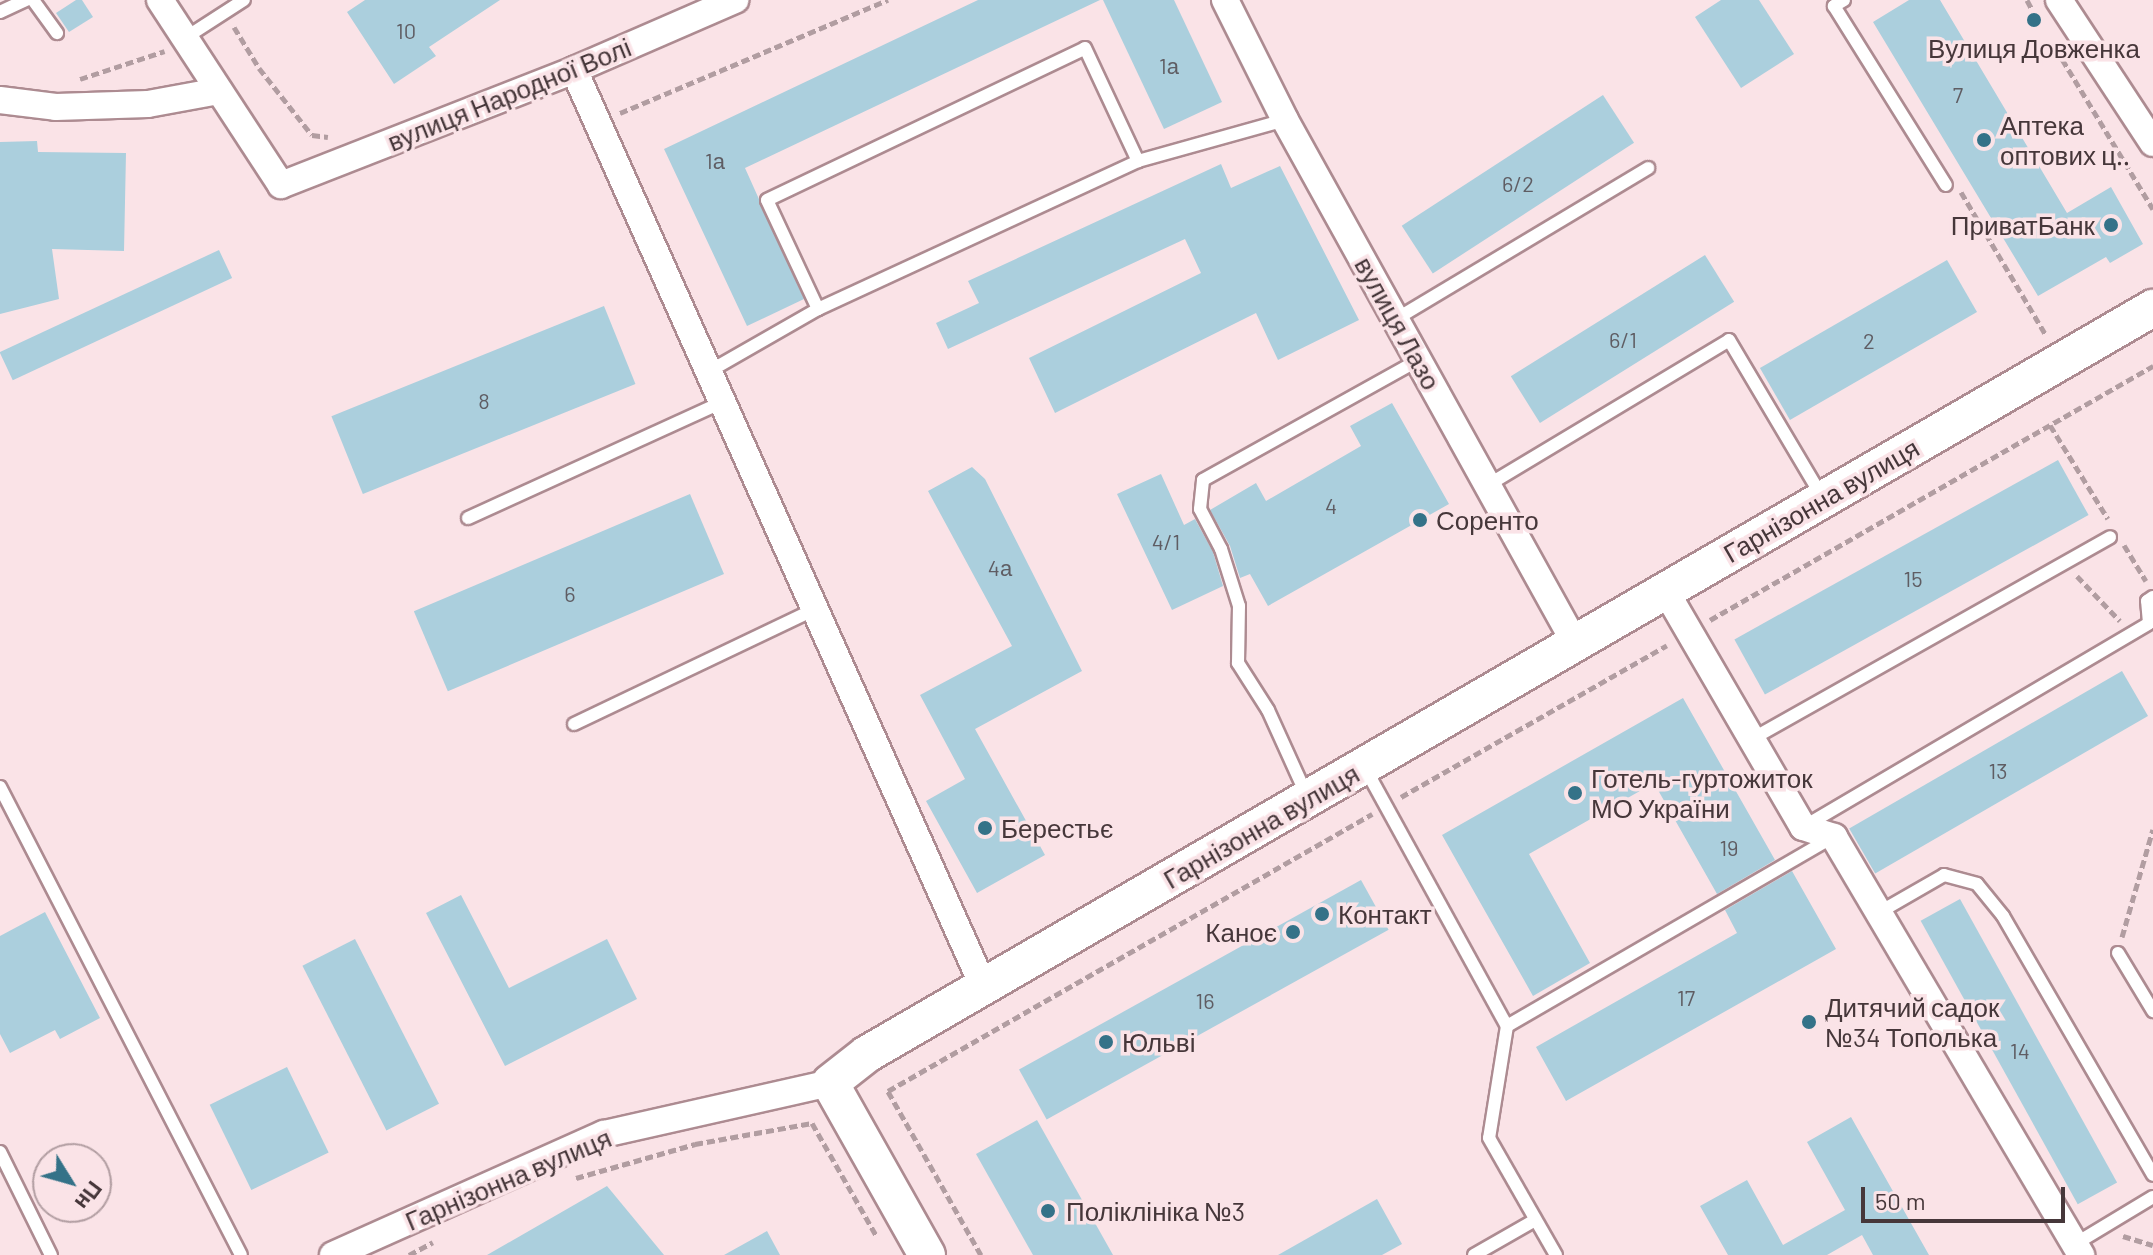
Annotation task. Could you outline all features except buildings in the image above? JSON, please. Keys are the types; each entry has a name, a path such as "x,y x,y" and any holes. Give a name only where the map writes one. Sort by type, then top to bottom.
{"street":[{"path":"160,0 178,44 219,91"},
{"name":"вулиця Народної Волі","path":"219,91 281,185 574,70 735,0"},
{"name":"вулиця Лазо","path":"1225,0 1285,120 1575,643"},
{"path":"2059,0 2153,143"},
{"path":"574,70 984,988"},
{"path":"0,100 56,107 148,104 219,91"},
{"name":"Гарнізонна вулиця","path":"333,1255 604,1134 830,1083 867,1054 2153,308"},
{"path":"1665,590 1803,827 1834,837 2078,1250"},
{"path":"830,1083 927,1255"}],"lane":[{"path":"0,12 26,0"},
{"path":"33,0 57,33"},
{"path":"178,44 244,0"},
{"path":"1844,0 1834,6 1946,185"},
{"path":"818,309 767,200 1085,48 1138,161"},
{"path":"708,372 818,309 1138,161 1285,120"},
{"path":"1396,319 1648,168"},
{"path":"1488,485 1729,340 1824,499"},
{"path":"1308,798 1268,710 1238,663 1239,606 1221,549 1200,509 1203,480 1419,360"},
{"path":"468,518 722,402"},
{"path":"1752,739 2112,534"},
{"path":"1803,827 2131,634 2151,626 2147,601 2153,594"},
{"path":"574,724 815,609"},
{"path":"1364,766 1507,1026 1489,1138 1556,1255"},
{"path":"0,787 241,1255"},
{"path":"1507,1026 1834,837"},
{"path":"1878,913 1944,875 1977,884 2003,916 2153,1175"},
{"path":"2118,953 2153,1011"},
{"path":"0,1152 51,1255"},
{"path":"2078,1250 2153,1197"},
{"path":"1474,1255 1535,1220"}],"path":[{"path":"597,123 888,0"},
{"path":"2027,0 2042,26"},
{"path":"225,13 259,68 312,135 334,138"},
{"path":"2050,39 2153,209"},
{"path":"68,83 178,44"},
{"path":"1946,185 1954,179 2046,336"},
{"path":"981,1255 888,1091 2153,366"},
{"path":"2050,425 2112,534"},
{"path":"2122,542 2153,594"},
{"path":"2064,562 2131,634"},
{"path":"2118,953 2153,829"},
{"path":"572,1179 695,1144 812,1123 881,1243"},
{"path":"409,1255 435,1241"}],"place":[{"name":"Вулиця Довженка","path":"2034,20"},
{"name":"Аптека оптових ц‥","path":"1984,140"},
{"name":"ПриватБанк","path":"2111,225"},
{"name":"Соренто","path":"1420,520"},
{"name":"Готель-гуртожиток МО України","path":"1575,793"},
{"name":"Берестьє","path":"985,828"},
{"name":"Контакт","path":"1322,914"},
{"name":"Каноє","path":"1293,932"},
{"name":"Дитячий садок №34 Тополька","path":"1809,1022"},
{"name":"Юльві","path":"1106,1042"},
{"name":"Поліклініка №3","path":"1048,1211"}]}
